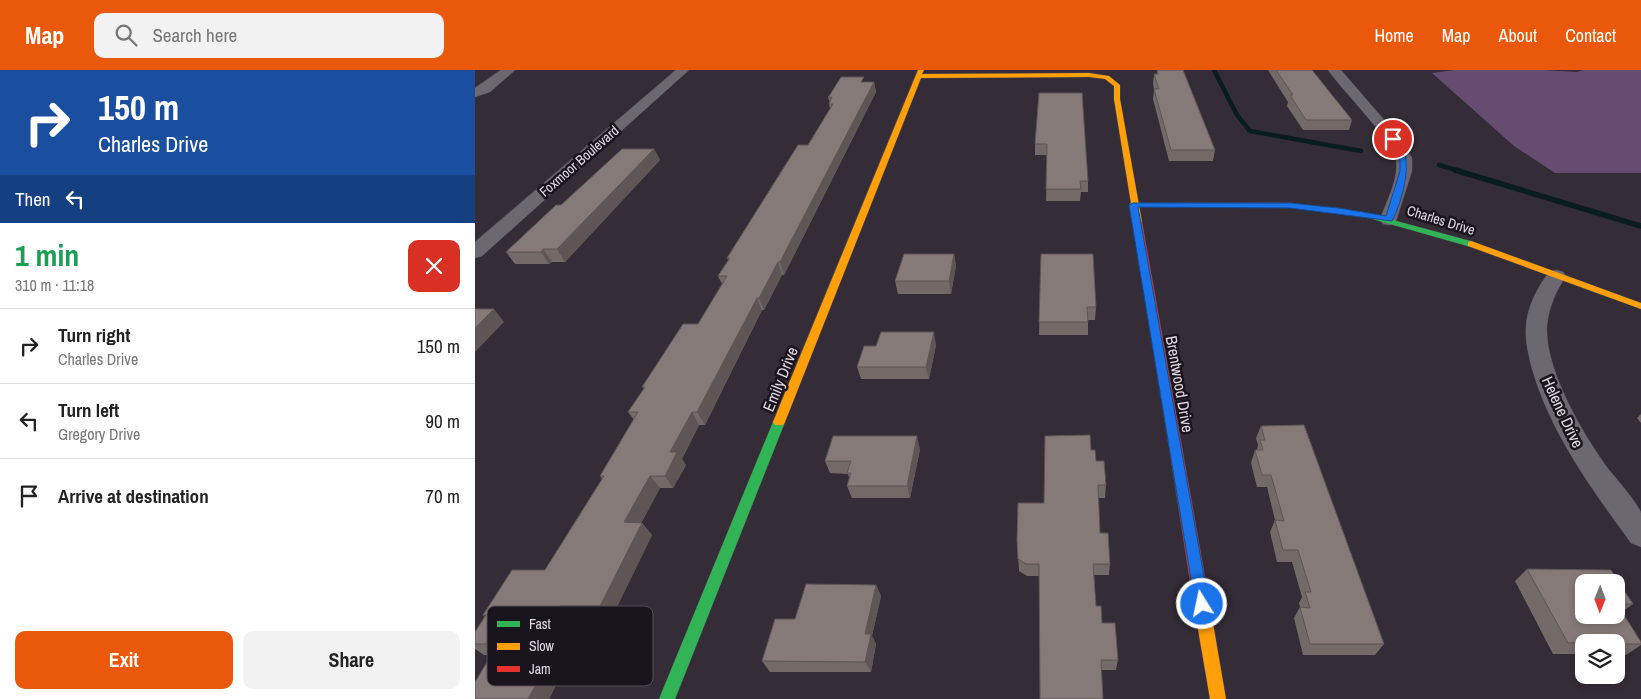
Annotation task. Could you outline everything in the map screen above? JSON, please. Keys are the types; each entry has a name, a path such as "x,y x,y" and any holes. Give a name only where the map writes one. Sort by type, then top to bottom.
{"street":[{"path":"475,94 509,70"},
{"name":"Foxmoor Boulevard","path":"475,252 683,70"},
{"path":"1334,70 1393,139 1404,158 1404,171 1389,220"},
{"name":"Brentwood Drive","path":"920,73 1089,75 1110,79 1117,85 1117,99 1133,205 1218,699"},
{"name":"Emily Drive","path":"667,699 920,73"},
{"name":"Charles Drive","path":"1133,205 1290,205 1339,210 1389,220 1456,239 1641,306"},
{"name":"Helene Drive","path":"1556,276 1544,299 1537,322 1537,342 1545,381 1582,452 1641,534"}],"shaded area":[{"path":"1454,70 1577,72 1583,70 1641,70 1641,173 1555,173 1514,146 1432,73"}],"building":[{"path":"1157,70 1183,70 1215,150 1171,150 1154,89 1159,89 1154,74 1158,74"},
{"path":"1276,70 1312,70 1352,120 1306,120 1290,95 1293,95"},
{"path":"841,77 864,77 861,82 874,82 780,262 778,262 759,298 757,298 697,412 692,412 670,452 677,452 665,476 650,476 624,522 642,523 600,606 489,606 512,570 545,570 604,476 600,476 638,412 628,412 645,387 642,387 683,324 698,324 727,276 718,276 730,258 727,258 798,145 808,145 833,104 829,104 832,97 828,98"},
{"path":"1039,93 1082,93 1088,181 1080,181 1081,189 1046,189 1047,144 1035,144"},
{"path":"622,149 654,149 557,249 543,249 541,252 506,252 556,205 561,205"},
{"path":"904,254 954,254 949,281 895,281"},
{"path":"1041,254 1093,254 1096,307 1087,307 1088,322 1039,322"},
{"path":"475,309 494,309 475,328"},
{"path":"881,332 934,332 926,367 857,367 864,346 876,346"},
{"path":"1304,425 1384,644 1310,644 1300,607 1310,608 1305,592 1311,592 1298,550 1283,550 1275,520 1284,521 1271,475 1262,475 1255,450 1263,450 1260,440 1265,440 1261,426"},
{"path":"1090,435 1091,450 1095,450 1096,461 1104,461 1106,485 1098,485 1100,533 1108,533 1110,564 1093,564 1096,606 1101,606 1102,623 1115,623 1118,660 1101,660 1103,699 1040,699 1039,564 1026,564 1018,559 1018,503 1044,503 1045,436"},
{"path":"833,436 917,436 907,486 847,486 851,473 847,473 851,461 825,461"},
{"path":"1527,569 1611,570 1614,574 1575,574 1575,624 1625,624 1625,617 1641,644 1625,644 1625,634 1575,634 1575,643 1568,643"},
{"path":"806,584 876,585 865,634 871,634 865,662 762,661 775,619 795,619"},
{"path":"1625,592 1633,604 1625,604"},
{"path":"487,609 487,644 475,644 475,632 486,615 483,615"},
{"path":"487,662 487,686 535,686 528,699 475,699 475,682"}],"waterway":[{"path":"1214,70 1237,115 1250,131 1361,151"},
{"path":"1439,165 1459,171"},
{"path":"1455,170 1641,226"}],"traffic: fast":[{"path":"1133,205 1290,205 1363,214 1471,244"},
{"path":"667,699 779,422"}],"traffic: slow":[{"path":"779,422 921,70"},
{"path":"918,76 1089,75 1107,77 1117,85 1117,99 1138,222"},
{"path":"1471,244 1641,306"},
{"path":"1201,600 1218,699"}],"traffic: jam":[{"path":"1138,222 1201,600"}],"route":[{"path":"1202,604 1133,205 1290,205 1339,210 1389,220 1404,171 1404,158 1393,139"}]}
